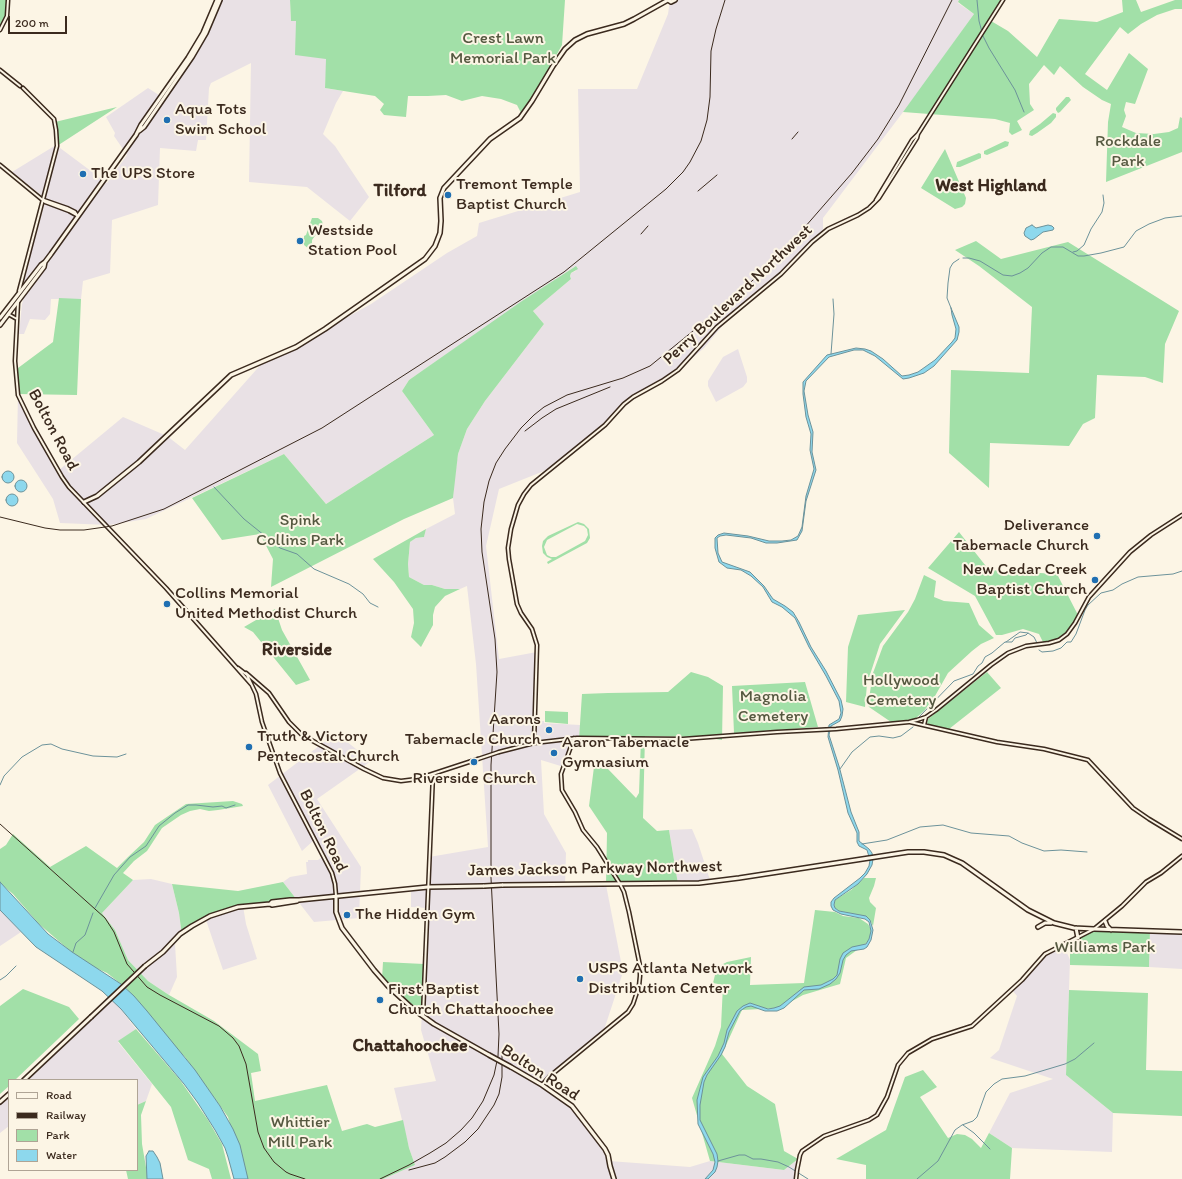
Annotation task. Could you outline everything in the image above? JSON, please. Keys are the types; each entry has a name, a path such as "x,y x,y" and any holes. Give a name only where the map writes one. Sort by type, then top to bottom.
{"main road":[{"path":"0,318 31,277 45,262 138,132 141,125 194,50 208,24 218,0"},
{"path":"84,502 98,496 139,462 231,375 296,347 325,329 424,260 435,246 440,233 440,198 444,188 490,139 516,122 524,113 552,66 565,49 575,40 587,34 624,24 669,1 672,2 674,0"},
{"path":"0,325 44,267 45,262"},
{"name":"James Jackson Parkway Northwest","path":"25,1079 145,966 163,952 180,934 204,919 233,908 291,903 299,900 428,887 679,884 718,881 915,851 952,858 973,869 1028,910 1053,923 1076,928 1182,932"},
{"name":"Bolton Road","path":"336,897 336,912 338,920 345,933 385,983 423,1016 446,1031 542,1085 569,1103 606,1151 614,1179"},
{"path":"1105,921 1110,930"},
{"path":"1038,927 1045,923 1053,923"},
{"path":"1076,928 1078,938"},
{"path":"0,1102 8,1095"}],"street":[{"path":"0,30 7,16 8,0"},
{"name":"Perry Boulevard Northwest","path":"534,743 537,645 532,629 521,613 517,604 508,548 511,529 518,505 524,494 531,484 605,425 624,404 678,370 717,327 781,274 812,242 828,229 858,215 869,208 876,200 912,140 918,134 1003,0"},
{"name":"Bolton Road","path":"0,70 22,87 54,119 57,133 57,146 44,200 18,294 15,361 18,395 64,479 153,574 251,684 257,695 262,722 279,771 332,873 336,897"},
{"path":"0,165 44,200 68,208 75,212 78,216"},
{"path":"24,274 26,277 31,277"},
{"path":"8,314 14,316 17,320"},
{"path":"246,674 269,693 289,722 302,735 364,769 383,778 395,780 413,780 499,752 534,743 574,738 683,739 851,728 909,722 926,717 1004,655 1020,648 1054,642 1067,634 1075,623 1088,597 1130,552 1151,535 1182,515"},
{"name":"Bolton Road","path":"236,666 249,677 251,684"},
{"path":"239,670 254,680"},
{"path":"924,725 926,717"},
{"path":"909,722 997,742 1044,750 1088,760 1133,808 1182,838"},
{"path":"542,1085 550,1076 625,1015 633,1004 639,986 640,971 628,905 620,884 597,847 583,830 560,785 561,774 574,738"},
{"path":"423,1016 433,774"},
{"path":"796,1179 798,1163 802,1151 824,1136 869,1120 877,1115 887,1097 898,1065 908,1053 932,1038 972,1026 1022,980 1045,954 1094,929 1105,921 1146,882 1161,873 1182,856"}],"shaded area":[{"path":"217,0 290,0 291,21 296,20 327,59 325,88 343,91 336,103 323,134 335,146 369,197 350,221 307,187 249,182 251,63 211,83 209,88 206,140 198,140 196,151 160,148 158,205 112,220 110,273 83,281 81,299 51,299 50,314 45,320 30,319 24,334 19,334 24,297 21,288 46,199 12,172 56,145 107,183 127,155 114,136 115,133 106,117 148,88 162,97 204,31"},
{"path":"670,0 959,0 958,3 974,14 922,87 823,218 823,232 762,292 728,319 704,348 689,361 672,374 629,400 622,410 579,448 554,467 499,489 486,546 499,659 537,652 533,721 580,725 579,739 575,739 564,767 541,760 544,814 566,853 565,885 606,885 623,972 604,1030 568,1058 544,1085 572,1105 595,1135 609,1161 690,1167 710,1161 784,1170 798,1159 797,1179 383,1179 415,1165 409,1148 394,1088 436,1081 421,1030 427,908 411,907 411,888 428,886 429,857 488,847 476,664 467,586 460,589 445,589 432,585 424,585 409,577 408,564 410,542 416,538 424,537 426,529 455,514 453,498 454,481 458,454 467,429 485,401 544,324 533,311 571,279 571,273 576,271 574,267 409,380 402,391 434,435 326,504 284,454 146,519 109,525 60,523 53,499 17,443 18,394 59,470 123,417 167,436 185,450 264,361 279,355 371,304 447,253 477,236 479,223 580,192 578,89 637,89 668,14"},
{"path":"738,349 747,377 747,382 743,387 716,402 708,386 708,381 723,357"},
{"path":"336,733 371,761 317,799 361,867 359,918 314,922 283,882 290,877 307,874 306,862 308,862 308,860 318,860 322,857 313,841 302,851 268,785"},
{"path":"692,829 711,883 678,884 669,830"},
{"path":"151,879 172,884 179,913 182,936 175,944 177,977 169,995 148,981 128,960 115,930 102,913 133,880"},
{"path":"243,906 246,924 257,959 223,970 206,920 226,910"},
{"path":"0,908 21,932 0,946"},
{"path":"1150,930 1182,931 1182,969 1149,967"},
{"path":"1064,946 1070,960 1066,1075 1113,1113 1112,1152 1012,1148 989,1133 1010,1093 1053,1079 990,1058 999,1050 1017,996 1012,990 1049,951"},
{"path":"112,1001 116,1003 136,1029 118,1042 152,1084 146,1101 138,1105 138,1079 25,1079"},
{"path":"8,1095 8,1127 0,1133 0,1103"}],"green space":[{"path":"0,0 9,0 9,16 0,33"},
{"name":"Crest Lawn Memorial Park","path":"290,0 565,0 562,45 538,88 521,113 517,105 501,99 482,96 462,101 446,95 408,96 406,117 384,115 380,110 384,104 375,96 325,88 326,59 295,55 296,21 291,21"},
{"name":"Rockdale Park","path":"959,0 1003,0 991,21 1008,31 1037,57 1059,19 1097,22 1123,12 1122,0 1136,0 1141,12 1175,0 1182,0 1182,9 1175,9 1157,15 1141,24 1128,34 1120,27 1085,74 1107,90 1129,53 1148,69 1135,104 1126,102 1124,110 1126,116 1122,127 1136,133 1154,134 1169,132 1178,128 1180,117 1182,118 1182,152 1106,182 1108,122 1111,104 1102,100 1083,87 1060,66 1054,75 1044,65 1029,84 1030,104 1034,110 1017,121 1022,130 1012,135 1009,132 1010,123 995,119 903,112 974,14 958,2"},
{"path":"1066,97 1069,97 1071,100 1058,113 1056,108"},
{"path":"117,107 57,146 55,122"},
{"path":"1053,113 1056,114 1056,117 1051,123 1032,136 1029,135 1030,131"},
{"path":"1005,141 1009,142 1008,146 987,155 984,154 984,151"},
{"path":"945,149 966,198 965,204 962,207 955,209 921,188"},
{"path":"979,153 981,154 981,158 960,167 956,167 957,162"},
{"path":"312,218 318,218 322,221 323,225 312,240 312,243 317,248 314,253 304,245 304,236 306,235"},
{"path":"976,241 1001,259 1068,242 1179,311 1165,344 1163,383 1145,377 1097,375 1095,418 1083,424 1069,446 990,443 989,488 949,453 951,370 1029,373 1032,307 979,266 955,250"},
{"name":"Spink Collins Park","path":"576,266 578,269 571,273 571,279 533,311 544,324 485,401 467,429 458,454 453,498 404,519 271,587 273,559 260,534 222,540 192,498 284,454 326,504 434,435 402,391 409,380 522,301"},
{"path":"59,298 81,299 77,395 18,394 18,368 53,342"},
{"path":"578,522 584,524 589,529 590,538 587,543 548,564 547,562 552,559 543,553 542,546 543,541 548,536","holes":["577,524 584,526 587,529 588,535 585,541 556,557 547,555 544,547 547,540"]},
{"path":"426,529 424,537 416,538 410,542 408,564 409,577 424,585 432,585 445,589 460,589 445,596 435,607 433,625 421,647 411,637 414,623 413,609 394,582 373,559"},
{"path":"959,532 989,570 1057,574 1079,617 1068,634 1057,640 1044,644 1039,634 1023,629 1002,635 996,635 975,596 928,568"},
{"path":"924,575 936,581 934,597 944,601 969,603 979,625 994,638 981,644 948,673 935,696 924,711 915,719 891,722 868,705 873,673 883,646 908,612 915,599"},
{"path":"275,609 282,630 310,680 296,685 253,632 244,627"},
{"path":"905,610 880,644 867,684 865,707 846,702 848,647 858,615"},
{"path":"691,672 708,677 723,686 722,740 703,737 645,736 643,818 657,831 669,830 678,884 606,885 607,833 589,806 594,767 608,769 636,798 639,793 641,739 579,739 582,694 668,692"},
{"name":"Hollywood Cemetery","path":"987,672 1001,688 949,729 929,725 927,723 928,719"},
{"name":"Magnolia Cemetery","path":"805,682 818,727 734,733 732,686"},
{"path":"545,711 568,712 568,724 545,722"},
{"name":"Whittier Mill Park","path":"233,801 242,804 243,806 209,811 200,809 190,811 181,815 162,828 147,851 134,861 123,873 133,880 102,913 115,930 128,960 148,981 214,1021 258,1054 261,1071 251,1073 255,1101 327,1085 342,1131 367,1124 375,1127 403,1120 409,1148 415,1165 383,1179 246,1179 228,1117 185,1057 166,1038 126,988 107,973 83,962 39,924 13,894 0,883 0,849 6,845 13,834 50,867 86,846 117,868 144,842 155,825 186,804"},
{"path":"864,878 876,878 869,898 870,902 876,908 873,926 870,920 839,911 834,905 835,900 851,890"},
{"path":"283,882 297,900 226,910 201,923 182,936 179,913 172,884 238,891"},
{"path":"815,910 835,912 843,916 859,918 868,924 872,931 868,942 846,958 840,984 803,995 780,1008 742,1010 722,1054 747,1086 775,1104 784,1151 798,1159 784,1170 710,1161 692,1098 715,1046 721,1027 723,985 713,983 717,967 727,962 751,957 750,985 804,983"},
{"name":"Williams Park","path":"1093,929 1150,930 1149,967 1070,965 1070,942"},
{"path":"383,962 424,964 422,1013 382,979"},
{"path":"23,989 69,1007 79,1019 16,1079 8,1079 8,1087 0,1094 0,1006"},
{"path":"1069,990 1148,993 1146,1070 1182,1071 1182,1116 1113,1113 1066,1075"},
{"path":"136,1029 180,1080 208,1120 222,1144 231,1179 212,1179 209,1169 188,1160 171,1107 118,1041"},
{"path":"923,1070 937,1087 920,1097 948,1138 957,1134 965,1135 972,1139 981,1148 989,1133 1012,1148 1010,1179 866,1179 866,1165 836,1159 886,1130 905,1077"},
{"path":"146,1101 141,1115 142,1144 148,1179 128,1179 126,1171 138,1171 138,1105"}],"water":[{"path":"1032,225 1036,228 1048,225 1054,228 1053,230 1043,232 1031,240 1025,236 1024,233 1026,228"},
{"path":"951,308 959,327 957,340 934,366 924,373 903,379 875,356 863,350 854,350 829,357 806,381 804,391 808,415 813,432 812,452 816,470 806,501 802,531 797,540 766,543 751,538 726,535 717,538 718,553 722,562 750,572 764,586 773,599 793,612 841,700 843,709 842,716 840,721 831,726 829,735 851,812 859,832 859,841 869,849 872,853 873,859 872,865 867,874 858,884 835,900 834,905 839,911 866,916 870,920 873,930 871,940 867,947 864,949 851,951 846,955 843,960 840,973 830,984 819,989 804,990 784,1008 777,1011 765,1011 751,1006 740,1011 729,1032 721,1055 704,1082 700,1105 700,1120 717,1154 718,1161 715,1172 708,1179 705,1179 713,1170 715,1162 713,1154 698,1124 697,1100 703,1077 718,1056 724,1043 727,1030 737,1011 750,1003 768,1009 780,1006 804,987 821,985 833,979 837,975 840,959 843,953 852,947 866,944 871,931 869,922 865,919 841,914 833,910 831,906 831,902 834,898 865,873 869,866 870,860 867,850 859,846 857,842 857,833 848,813 838,770 828,737 829,725 839,719 841,713 839,701 809,647 795,618 782,607 772,602 763,587 751,576 741,570 727,568 719,562 715,548 715,538 724,533 748,536 769,541 791,540 798,536 802,527 806,496 814,469 810,450 811,434 806,417 803,382 827,355 856,348 871,351 883,359 902,376 918,372 935,360 955,338 956,329"},
{"path":"6,471 10,471 14,477 10,483 6,483 2,479 2,475"},
{"path":"19,480 23,480 27,486 23,492 19,492 15,488 15,484"},
{"path":"10,494 14,494 18,500 14,506 10,506 6,502 6,498"},
{"path":"0,882 48,934 72,952 121,984 147,1011 195,1070 220,1106 240,1145 248,1179 234,1179 225,1148 198,1103 184,1084 121,1009 102,991 36,947 0,910"},
{"path":"149,1151 153,1151 160,1163 163,1179 147,1179 146,1156"}],"waterway":[{"path":"977,0 979,21 982,32"},
{"path":"983,36 1015,90 1024,112"},
{"path":"1073,252 1077,251 1084,245 1091,229 1102,212 1104,203 1103,195"},
{"path":"963,258 980,261 1003,275 1012,276 1028,268 1042,253 1051,247 1063,247 1078,256 1101,253 1124,247 1136,231 1149,224 1165,218 1182,216"},
{"path":"951,308 947,298 950,268 953,263 959,259"},
{"path":"831,354 834,314 833,299"},
{"path":"214,487 244,519 280,548 297,554 314,569 349,584 363,594 370,603 378,607"},
{"path":"1039,650 1042,652 1053,651 1061,648 1067,642 1071,642 1076,634 1088,605 1101,593 1113,590 1138,577 1173,574 1182,571"},
{"path":"1006,642 1020,632 1028,633"},
{"path":"919,717 954,681 973,674 985,657 1005,642 1012,642 1015,638 1028,633 1034,637 1037,643"},
{"path":"840,769 852,752 870,737 879,736 893,738 901,736 913,727"},
{"path":"0,785 4,776 22,757 42,745 51,744 62,749 93,756 117,757 126,754"},
{"path":"95,908 114,875 130,857 146,846 159,826 175,813 188,805 213,807 222,806 226,808 235,805"},
{"path":"862,844 887,840 920,827 943,825 971,833 1009,836 1022,843 1044,851 1061,850 1087,852"},
{"path":"73,952 76,943 85,935 93,913"},
{"path":"0,980 16,966"},
{"path":"917,1179 938,1161 955,1130 962,1125 973,1121 977,1117 986,1092 994,1084 1002,1079 1025,1076 1065,1064 1075,1059 1094,1043"},
{"path":"963,1125 974,1133 990,1149"},
{"path":"718,1161 739,1155 745,1155 753,1159 778,1162 808,1179"}],"railway":[{"path":"0,517 45,528 60,530 84,530 112,526 164,509 322,428 564,272 666,189 683,172 690,162 701,141 707,120 710,97 711,51 725,0"},
{"path":"380,1179 430,1153 446,1143 461,1130 472,1118 483,1101 494,1075 498,1056 499,1034 491,878 491,765 497,672 495,639 482,552 481,529 484,502 489,481 496,463 521,428 544,407 567,395 623,378 650,366 720,309 777,259 852,173 878,139 899,105 952,0"},
{"path":"792,139 798,132"},
{"path":"698,191 717,175"},
{"path":"641,234 648,226"},
{"path":"525,431 556,409 610,387"},
{"path":"0,824 105,918 114,932 127,964 147,987 219,1026 233,1038 239,1046 246,1064 258,1132 264,1148 274,1162 286,1172 305,1179"},
{"path":"409,1170 435,1163 465,1142 478,1129 494,1105 499,1094 502,1077 502,1055"}],"place":[{"name":"Aqua Tots Swim School","path":"167,120"},
{"name":"The UPS Store","path":"83,174"},
{"name":"Tremont Temple Baptist Church","path":"448,195"},
{"name":"Westside Station Pool","path":"300,241"},
{"name":"Deliverance Tabernacle Church","path":"1097,536"},
{"name":"New Cedar Creek Baptist Church","path":"1095,580"},
{"name":"Collins Memorial United Methodist Church","path":"167,604"},
{"name":"Aarons Tabernacle Church","path":"549,730"},
{"name":"Truth & Victory Pentecostal Church","path":"249,747"},
{"name":"Aaron Tabernacle Gymnasium","path":"554,753"},
{"name":"Riverside Church","path":"474,762"},
{"name":"The Hidden Gym","path":"347,915"},
{"name":"USPS Atlanta Network Distribution Center","path":"580,979"},
{"name":"First Baptist Church Chattahoochee","path":"380,1000"}],"district":[{"name":"West Highland","path":"991,186"},
{"name":"Tilford","path":"400,191"},
{"name":"Riverside","path":"297,650"},
{"name":"Chattahoochee","path":"410,1046"}]}
